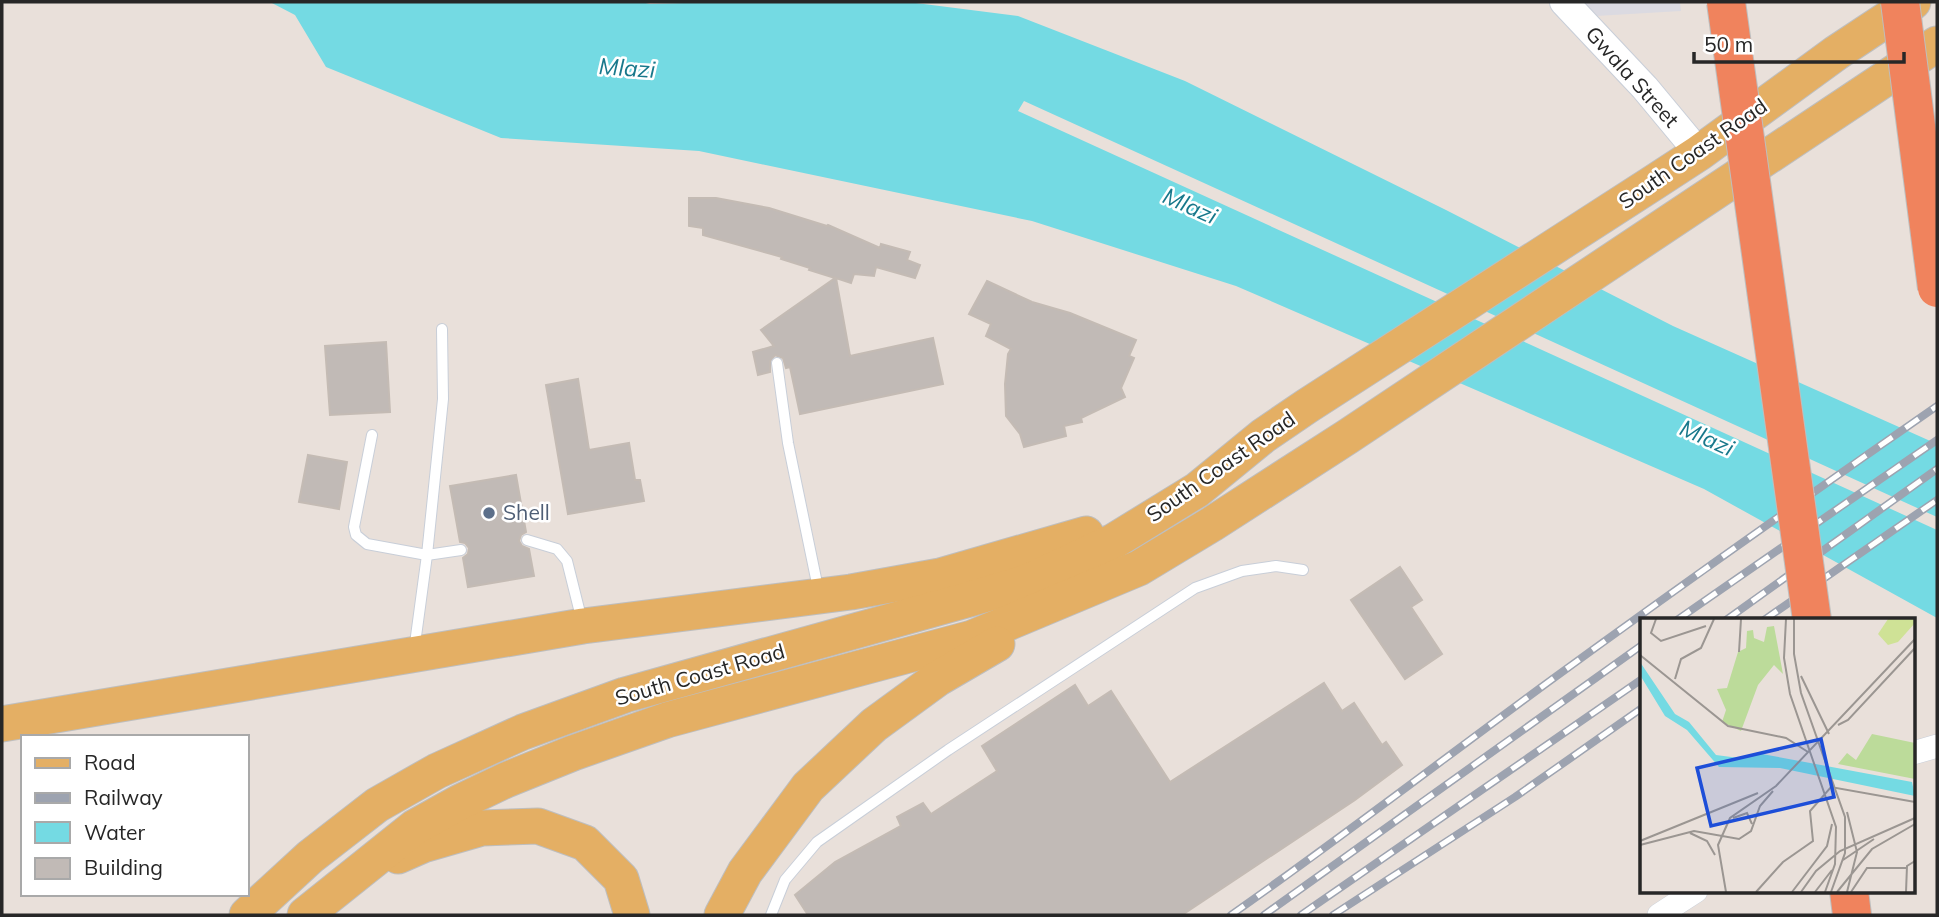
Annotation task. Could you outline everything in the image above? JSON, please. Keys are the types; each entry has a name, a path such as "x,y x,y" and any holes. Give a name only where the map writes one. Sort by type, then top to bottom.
{"highway":[{"path":"1726,2 1812,618"},
{"path":"1900,2 1937,288"},
{"path":"1849,892 1852,915"}],"main road":[{"name":"South Coast Road","path":"247,915 310,857 377,805 437,771 523,732 625,695 1027,582 1114,541 1196,489 1263,436 1307,406 1699,153 1836,53 1913,2"},
{"name":"South Coast Road","path":"305,915 415,827 506,780 667,720 972,638 1139,568 1347,437 1937,44"},
{"path":"2,724 583,626 820,596 940,576 1095,531 1228,453 1263,436"},
{"path":"722,915 745,872 808,788 874,725 937,679 1139,568"},
{"path":"350,878 423,845 482,828 538,826 585,843 621,879 632,915"}],"street":[{"name":"Gwala Street","path":"1573,6 1699,153"},
{"path":"1914,753 1937,746"},
{"path":"1659,915 1694,892"}],"lane":[{"path":"414,653 428,555 443,399 442,329"},
{"path":"777,363 788,443 820,596"},
{"path":"372,435 354,527 356,535 367,544 428,555 461,550"},
{"path":"527,540 557,549 568,561 583,626"},
{"path":"771,915 785,880 817,842 948,750 1195,587 1242,571 1276,566 1303,569"}],"shaded area":[{"path":"1565,2 1680,2 1681,11 1579,17"}],"water":[{"name":"Mlazi","path":"270,2 908,2 1018,16 1185,81 1673,326 1937,444 1937,517 1024,101 1018,111 1937,530 1937,618 1704,489 1236,286 1032,221 699,151 501,138 326,67 295,15"}],"building":[{"path":"689,198 716,198 769,208 828,225 880,248 881,244 910,252 907,260 920,265 915,278 876,267 874,276 854,274 851,283 836,278 850,356 933,338 943,384 800,414 790,367 786,368 783,358 775,355 770,361 770,372 758,375 753,352 774,346 761,330 835,278 781,259 782,257 703,235 703,228 689,226"},
{"path":"987,281 1032,302 1070,313 1136,340 1129,356 1134,358 1121,388 1125,397 1081,418 1082,422 1064,426 1066,436 1024,447 1020,434 1006,416 1005,384 1008,354 1011,349 986,336 991,324 969,314"},
{"path":"386,342 390,412 330,415 325,346"},
{"path":"578,379 589,450 629,443 635,480 640,480 644,501 568,514 546,385"},
{"path":"308,455 347,462 339,509 299,502"},
{"name":"Shell","path":"516,475 526,532 521,535 519,541 529,549 534,576 468,587 463,558 468,554 469,548 460,542 450,486"},
{"path":"1400,567 1422,600 1411,607 1442,654 1405,679 1351,600"},
{"path":"1324,683 1342,711 1354,703 1382,745 1386,742 1402,765 1355,800 1182,915 808,915 795,895 835,862 901,826 897,817 923,803 931,814 997,771 982,746 1075,685 1088,706 1111,691 1170,782"}],"railway":[{"path":"1231,915 1644,613 1937,406"},
{"path":"1680,618 1937,440"},
{"path":"1729,618 1937,469"},
{"path":"1767,618 1937,500"},
{"path":"1264,915 1640,646"},
{"path":"1301,915 1640,680"},
{"path":"1333,915 1515,797 1640,709"}],"place":[{"name":"Shell","path":"489,513"}]}
